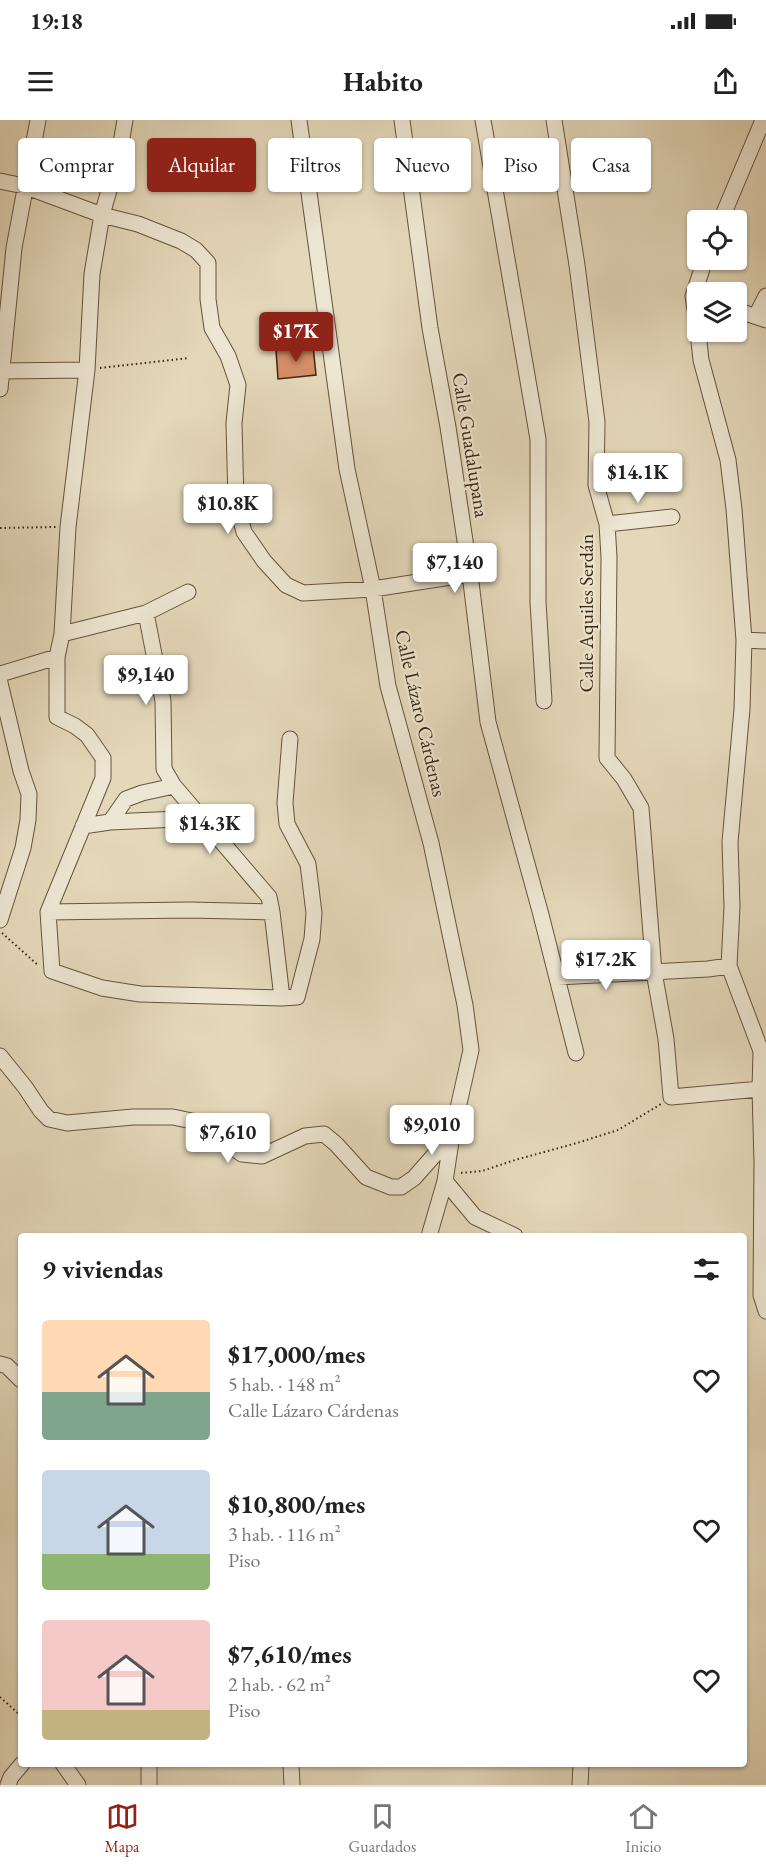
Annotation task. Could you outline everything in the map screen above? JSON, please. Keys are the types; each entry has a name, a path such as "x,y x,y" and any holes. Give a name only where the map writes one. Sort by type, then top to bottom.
{"street":[{"path":"34,138 38,120"},
{"path":"125,120 119,154 102,215 92,274 87,370 68,527 62,634 57,657 57,717 87,735 103,758 103,778 48,912 52,971 102,988 140,994 282,998 297,996 312,939 314,913 308,864 286,824 285,803 290,739"},
{"name":"Calle Lázaro Cárdenas","path":"300,120 347,468 373,589 388,686 430,843 465,1005 471,1050 452,1135 446,1178 430,1233"},
{"name":"Calle Guadalupana","path":"402,120 430,328 448,427 470,574 488,722 576,1053"},
{"path":"483,120 538,439 538,602 544,701"},
{"name":"Calle Aquiles Serdán","path":"554,120 577,265 597,422 596,485 607,524 609,557 607,758 624,778 641,808 654,972 666,1039 671,1097"},
{"path":"725,210 763,120"},
{"path":"0,181 18,185"},
{"path":"0,389 14,248 23,192"},
{"path":"40,192 102,215 138,224 181,242 196,250 208,263 208,299 212,328 228,356 238,385 234,423 236,502 244,532 264,561 286,585 303,593 373,589 470,574"},
{"path":"761,318 766,296"},
{"path":"699,342 701,360 728,460 744,640 742,709 730,842 732,907 729,966 760,1051 762,1162 760,1295 766,1311"},
{"path":"1,371 87,370"},
{"path":"607,524 672,517"},
{"path":"62,634 146,613 188,592"},
{"path":"146,613 163,701 164,770 174,786 221,843 269,897 282,998"},
{"path":"744,640 766,641"},
{"path":"0,674 57,657"},
{"path":"0,683 21,771 29,794 28,820 23,848 0,920"},
{"path":"110,822 126,799 174,786"},
{"path":"83,826 110,822 202,818"},
{"path":"48,912 189,910 272,912"},
{"path":"557,977 729,966"},
{"path":"0,1056 25,1087 40,1111 49,1119 67,1123 133,1117 173,1117 215,1126 232,1147 242,1154 262,1156 305,1136 324,1134 366,1177 391,1187 401,1187 414,1178 452,1135"},
{"path":"671,1097 760,1089"},
{"path":"446,1178 475,1217 509,1233"},
{"path":"0,1364 7,1366 18,1377"},
{"path":"8,1785 19,1767"},
{"path":"65,1767 78,1785"},
{"path":"149,1767 149,1785"},
{"path":"291,1767 292,1785"},
{"path":"580,1785 581,1767"}],"path":[{"path":"87,370 189,358"},
{"path":"0,528 68,527"},
{"path":"0,931 41,967 52,971"},
{"path":"446,1178 482,1171 618,1130 671,1097"},
{"path":"0,1697 18,1713"}],"building":[{"path":"313,346 316,375 278,379 276,350"}]}
